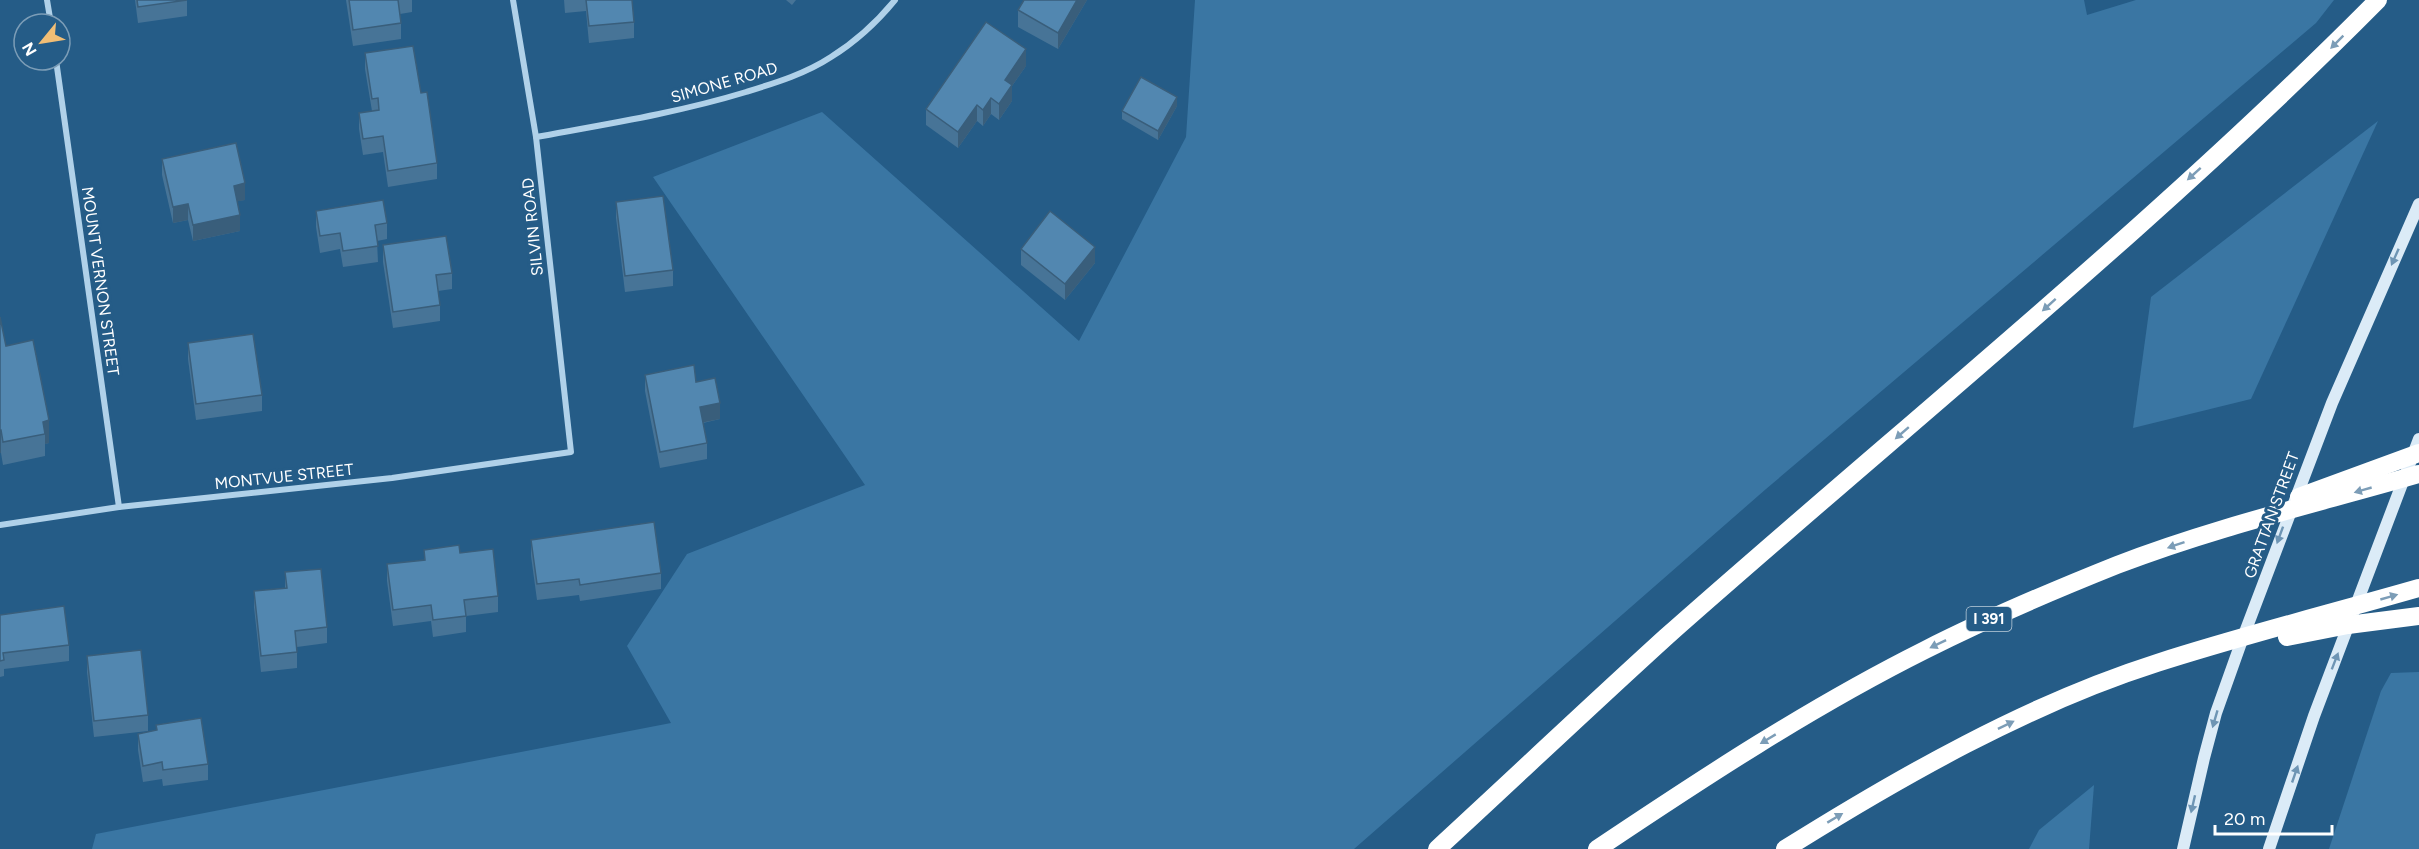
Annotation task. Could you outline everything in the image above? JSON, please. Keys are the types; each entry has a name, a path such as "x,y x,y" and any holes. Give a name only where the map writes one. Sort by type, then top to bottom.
{"highway":[{"path":"1437,849 1666,638 2010,340 2295,84 2378,0"},
{"path":"2206,535 2292,499 2419,453"},
{"name":"I 391","path":"1597,849 1733,760 1858,686 1986,620 2120,564 2206,535 2419,474"},
{"path":"1785,849 1882,790 1958,748 2033,713 2156,663 2419,588"},
{"path":"2156,663 2348,625 2419,616"}],"main road":[{"name":"GRATTAN STREET","path":"2183,849 2216,713 2242,640 2332,403 2419,204"},
{"path":"2269,849 2314,716 2419,439"}],"street":[{"name":"SILVIN ROAD","path":"513,0 536,137 571,452"},
{"name":"SIMONE ROAD","path":"536,137 664,114 728,98 798,74 830,58 859,37 896,0"},
{"name":"MOUNT VERNON STREET","path":"58,72 119,507"},
{"name":"MONTVUE STREET","path":"0,525 119,507 392,478 571,452"}],"shaded area":[{"path":"1195,0 2084,0 2087,15 2136,0 2334,0 2316,23 1766,489 1354,849 92,849 96,834 671,723 627,646 687,554 865,485 653,177 822,112 1079,341 1186,137"},
{"path":"2378,121 2251,399 2133,428 2151,297"},
{"path":"2419,672 2419,849 2329,849 2381,691 2391,673"},
{"path":"2094,785 2089,849 2029,849 2039,830"}],"building":[{"path":"137,0 187,0 138,7"},
{"path":"349,0 398,0 401,23 353,30"},
{"path":"586,0 632,0 634,22 589,26"},
{"path":"1024,0 1077,0 1058,33 1018,10"},
{"path":"986,22 1026,49 1005,80 1012,85 999,104 991,98 983,110 977,105 958,132 926,109"},
{"path":"413,46 421,93 427,92 437,163 388,171 383,136 363,139 359,113 379,110 378,98 372,99 365,53"},
{"path":"1141,77 1177,97 1158,131 1122,111"},
{"path":"236,143 245,183 234,186 240,215 193,225 188,204 173,207 162,159"},
{"path":"663,196 673,270 625,276 616,202"},
{"path":"383,200 387,223 375,225 378,246 343,251 340,233 320,236 316,211"},
{"path":"1050,211 1095,247 1065,284 1021,249"},
{"path":"446,236 452,273 436,275 440,305 393,312 383,245"},
{"path":"0,317 6,346 33,340 49,420 43,422 45,434 3,442 0,430"},
{"path":"253,334 262,395 196,404 188,343"},
{"path":"694,365 696,382 715,378 720,403 700,407 707,443 660,452 645,375"},
{"path":"654,522 661,573 580,585 579,579 537,584 531,540"},
{"path":"459,545 460,553 493,549 498,596 464,600 466,616 433,620 431,605 393,610 387,564 425,560 424,550"},
{"path":"321,569 327,627 295,631 297,652 261,656 254,591 287,588 285,572"},
{"path":"64,606 69,645 3,653 4,660 0,661 0,615"},
{"path":"141,650 148,715 94,721 87,656"},
{"path":"201,718 208,764 163,770 162,762 143,766 138,734 157,730 156,725"}]}
